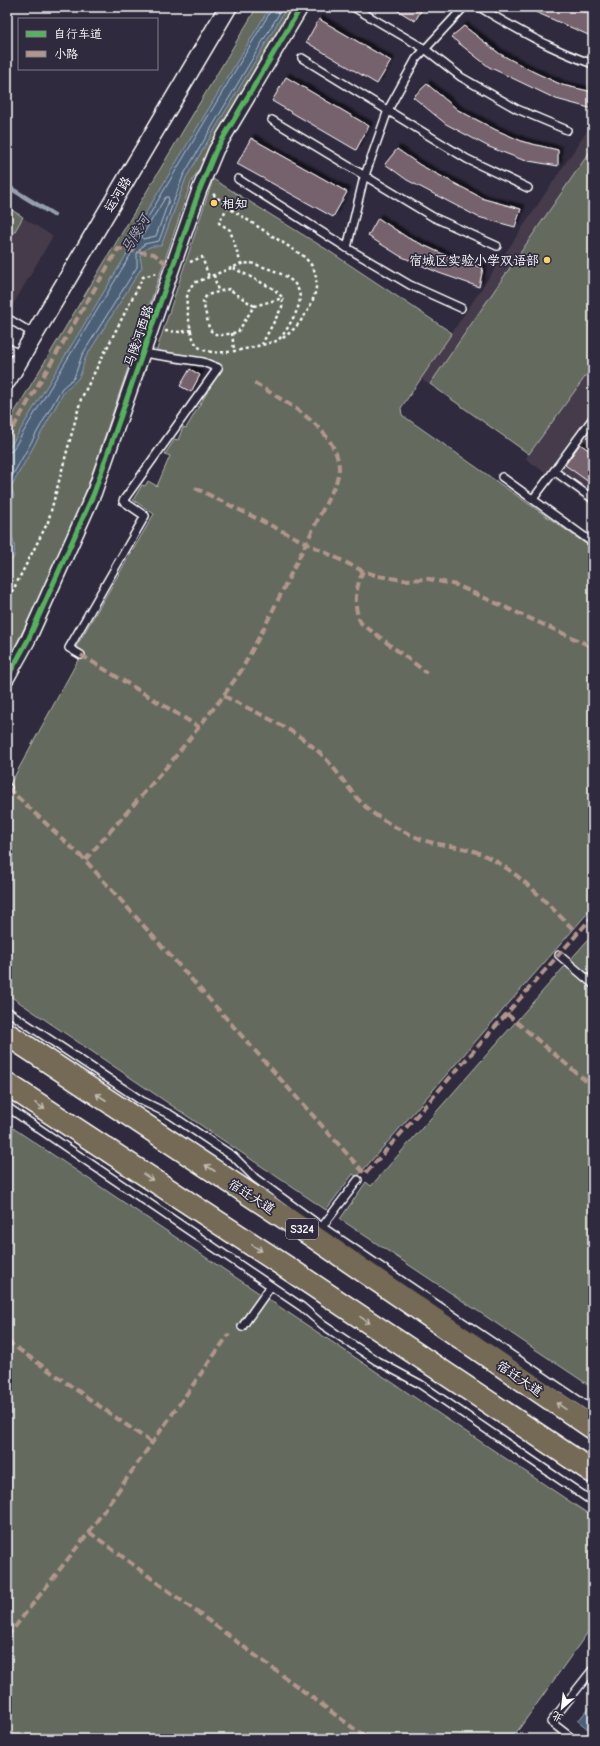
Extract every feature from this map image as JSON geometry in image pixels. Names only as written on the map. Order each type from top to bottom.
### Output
[{"type":"main road","name":"宿迁大道","points":[[7,1034],[314,1237],[593,1428]]},
{"type":"main road","points":[[7,1084],[286,1267],[593,1472]]},
{"type":"street","name":"运河路","points":[[7,381],[228,7]]},
{"type":"street","name":"马陵河西路","points":[[7,678],[28,640],[94,494],[201,186],[216,150],[301,7]]},
{"type":"lane","points":[[353,7],[425,49],[461,77],[517,109],[568,130]]},
{"type":"lane","points":[[347,248],[365,176],[388,110],[416,60],[464,7]]},
{"type":"lane","points":[[479,7],[518,31],[568,55],[593,64]]},
{"type":"lane","points":[[302,58],[466,159],[528,188]]},
{"type":"lane","points":[[272,120],[433,217],[497,246]]},
{"type":"lane","points":[[238,179],[347,248],[410,285],[461,308]]},
{"type":"lane","points":[[7,318],[34,334]]},
{"type":"lane","points":[[7,347],[22,356]]},
{"type":"lane","points":[[81,655],[70,648],[145,516],[123,501],[218,368],[203,362],[143,354]]},
{"type":"lane","points":[[533,499],[593,418]]},
{"type":"lane","points":[[554,471],[593,499]]},
{"type":"lane","points":[[502,477],[593,543]]},
{"type":"lane","points":[[559,955],[593,984]]},
{"type":"lane","points":[[7,1011],[142,1101],[171,1115],[234,1157],[255,1178],[322,1227],[593,1410]]},
{"type":"lane","points":[[7,1107],[270,1286],[377,1362],[420,1384],[593,1502]]},
{"type":"lane","points":[[322,1227],[358,1180]]},
{"type":"lane","points":[[242,1327],[270,1286]]},
{"type":"lane","points":[[573,1739],[551,1722],[593,1669]]},
{"type":"path","points":[[201,186],[228,206],[302,255],[311,264],[315,273],[316,283],[314,295],[304,316],[291,332],[277,341],[220,353],[207,352],[196,344],[186,304],[189,291],[194,284],[209,277],[241,264],[251,263],[280,273],[295,284],[299,292],[299,305],[296,312],[281,338],[277,341]]},
{"type":"path","points":[[228,206],[219,223],[230,230],[241,264]]},
{"type":"path","points":[[7,595],[11,594],[48,522],[81,399],[143,277],[202,257],[209,277]]},
{"type":"path","points":[[232,268],[274,290],[283,298]]},
{"type":"path","points":[[214,275],[218,291]]},
{"type":"path","points":[[254,306],[229,289],[207,295],[203,301],[209,328],[211,332],[218,336],[238,332],[254,306],[283,298]]},
{"type":"path","points":[[261,344],[282,307],[283,298]]},
{"type":"path","points":[[152,329],[180,332],[192,330]]},
{"type":"path","points":[[232,333],[234,350]]},
{"type":"shaded area","name":"宿城区实验小学双语部","points":[[593,122],[593,507],[526,459],[528,454],[421,379]]},
{"type":"shaded area","points":[[7,208],[53,236],[7,315]]},
{"type":"green space","points":[[257,7],[296,7],[191,183],[81,506],[30,617],[7,662],[7,425]]},
{"type":"green space","name":"宿城区实验小学双语部","points":[[593,147],[593,366],[529,454],[430,384]]},
{"type":"green space","points":[[213,179],[326,249],[452,333],[401,408],[402,415],[593,549],[593,907],[357,1177],[353,1174],[326,1210],[7,994],[7,790],[83,651],[76,647],[154,514],[133,500],[142,485],[145,486],[148,481],[157,486],[170,456],[165,454],[175,439],[178,440],[183,427],[186,428],[221,369],[156,352]]},
{"type":"green space","points":[[7,207],[23,217],[7,245]]},
{"type":"green space","points":[[593,934],[593,1388],[340,1219],[366,1182],[371,1186]]},
{"type":"green space","points":[[7,1124],[593,1517],[593,1625],[519,1729],[509,1739],[7,1739]]},
{"type":"water","name":"马陵河","points":[[270,7],[287,7],[186,178],[161,246],[149,247],[144,250],[140,256],[142,267],[86,357],[80,376],[65,390],[11,487],[14,496],[7,510],[7,452],[131,247],[130,239]]},
{"type":"water","points":[[7,516],[13,541],[14,553],[13,559],[7,560]]},
{"type":"water","points":[[593,1703],[593,1733],[578,1721]]},
{"type":"building","points":[[392,7],[423,7],[415,21]]},
{"type":"building","points":[[524,7],[572,7],[593,16],[593,37]]},
{"type":"building","points":[[319,19],[391,61],[377,84],[306,42]]},
{"type":"building","points":[[464,26],[500,54],[534,72],[562,85],[593,92],[593,109],[556,99],[489,67],[451,37]]},
{"type":"building","points":[[286,77],[369,126],[356,150],[272,101]]},
{"type":"building","points":[[427,84],[458,110],[496,130],[524,142],[558,150],[558,166],[523,160],[489,147],[446,124],[413,97]]},
{"type":"building","points":[[251,138],[347,192],[333,217],[237,164]]},
{"type":"building","points":[[397,149],[420,165],[484,199],[521,209],[515,227],[478,217],[407,180],[385,164]]},
{"type":"building","points":[[378,218],[408,238],[445,255],[483,268],[479,287],[439,273],[400,256],[368,236]]},
{"type":"building","points":[[190,369],[200,375],[191,392],[180,386]]},
{"type":"building","points":[[580,444],[593,453],[593,485],[565,465]]},
{"type":"waterway","points":[[7,186],[54,215]]},
{"type":"marked path","points":[[7,438],[118,249],[154,254],[172,268]]},
{"type":"marked path","points":[[85,860],[171,762],[221,699],[241,671],[336,483],[339,468],[336,453],[329,440],[319,428],[293,407],[253,382]]},
{"type":"marked path","points":[[195,488],[363,571],[378,576],[403,580],[429,579],[456,585],[593,647]]},
{"type":"marked path","points":[[363,571],[358,583],[356,597],[358,617],[361,623],[427,673]]},
{"type":"marked path","points":[[81,655],[199,727]]},
{"type":"marked path","points":[[224,696],[287,729],[310,744],[320,753],[361,802],[377,816],[405,832],[423,840],[437,844],[459,847],[479,853],[506,868],[532,889],[578,934]]},
{"type":"marked path","points":[[8,788],[85,860],[365,1174],[593,916]]},
{"type":"marked path","points":[[507,1014],[593,1087]]},
{"type":"marked path","points":[[7,1637],[89,1532],[229,1334]]},
{"type":"marked path","points":[[7,1341],[152,1443]]},
{"type":"marked path","points":[[89,1532],[368,1739]]},
{"type":"cycle path","points":[[7,678],[28,640],[94,493],[199,191],[216,150],[301,7]]},
{"type":"place","name":"相知","points":[[214,203]]},
{"type":"place","name":"宿城区实验小学双语部","points":[[547,260]]}]
